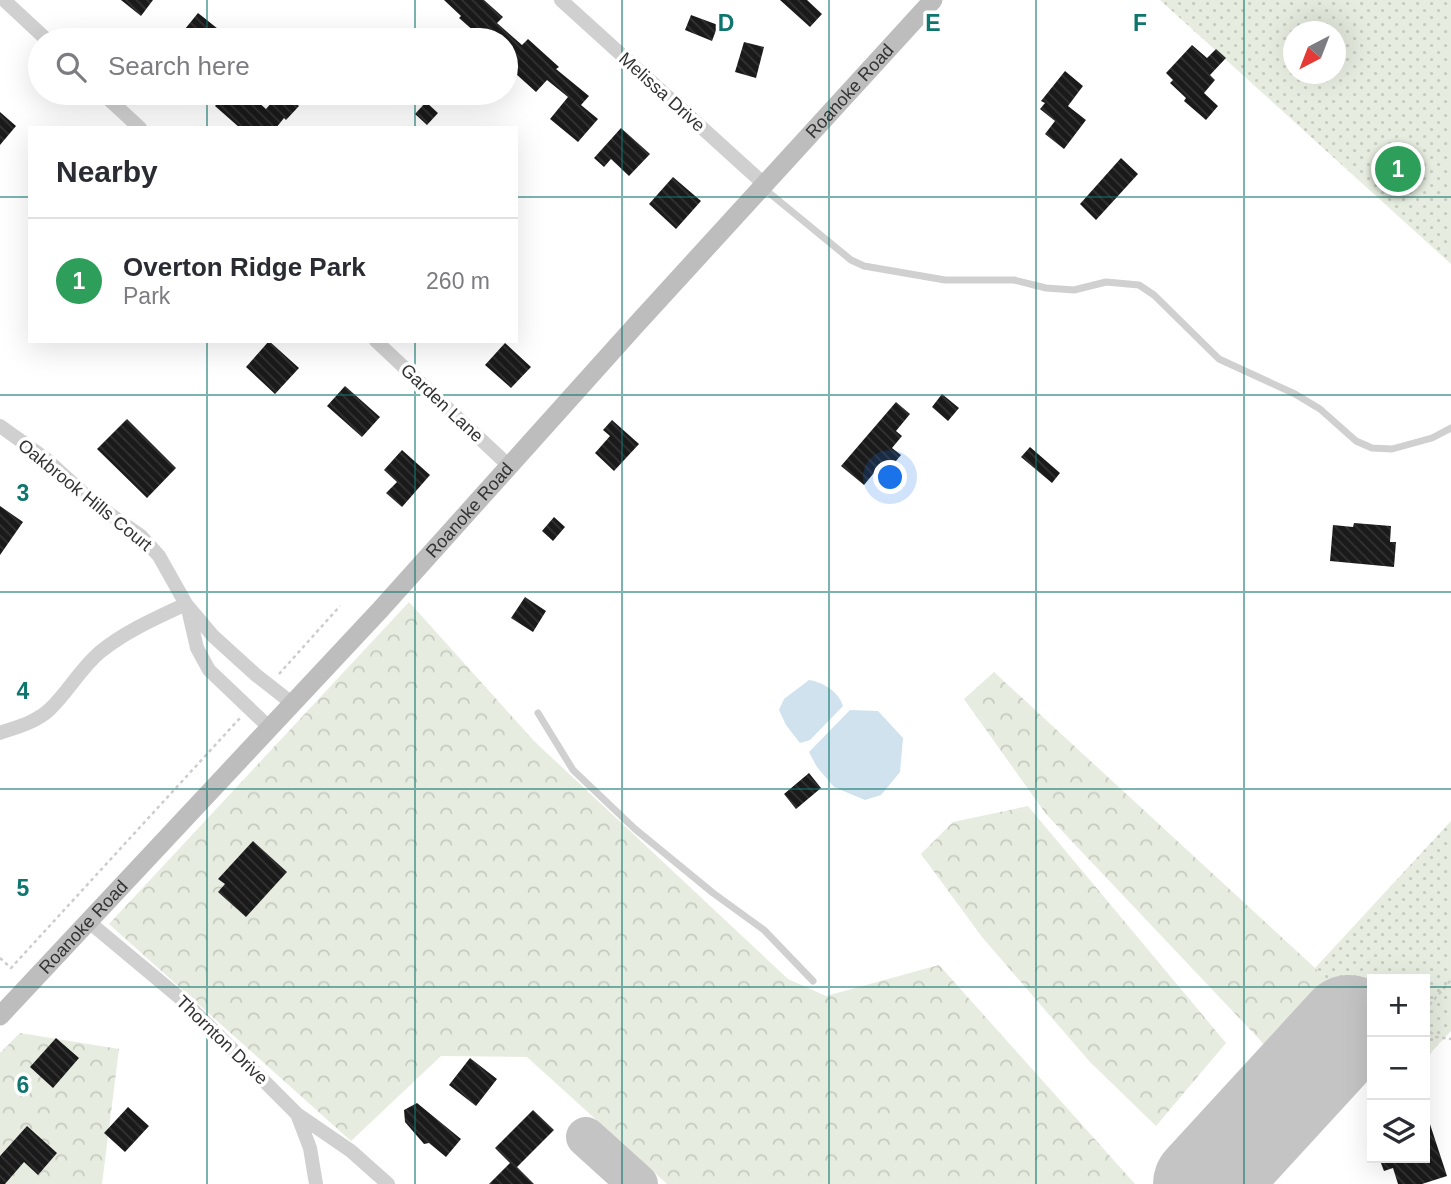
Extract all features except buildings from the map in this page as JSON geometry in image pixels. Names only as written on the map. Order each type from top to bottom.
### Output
[{"type":"street","points":[[5,0],[34,28]]},
{"type":"street","name":"Melissa Drive","points":[[561,0],[762,186]]},
{"type":"street","name":"Roanoke Road","points":[[3,1008],[89,922],[271,729],[933,0]]},
{"type":"street","points":[[115,105],[138,126]]},
{"type":"street","name":"Garden Lane","points":[[378,343],[508,466]]},
{"type":"street","name":"Oakbrook Hills Court","points":[[0,426],[46,459],[94,503],[141,536],[159,556],[186,604],[214,636],[256,675],[293,704]]},
{"type":"street","points":[[0,733],[27,724],[48,712],[81,670],[112,643],[186,604]]},
{"type":"street","name":"Oakbrook Hills Court","points":[[186,604],[197,649],[209,670],[271,729]]},
{"type":"street","name":"Thornton Drive","points":[[89,922],[186,1003],[297,1114],[310,1148],[316,1184]]},
{"type":"street","points":[[297,1114],[351,1151],[388,1184]]},
{"type":"lane","points":[[762,186],[851,260],[864,266],[946,280],[1014,280],[1046,288],[1074,290],[1106,282],[1139,285],[1154,295],[1219,359],[1296,394],[1320,409],[1356,441],[1371,448],[1392,449],[1432,438],[1451,428]]},
{"type":"lane","points":[[538,713],[573,770],[635,829],[713,893],[764,930],[813,981]]},
{"type":"path","points":[[277,676],[340,606]]},
{"type":"path","points":[[0,958],[11,968],[246,713]]},
{"type":"path","points":[[1430,1004],[1451,980]]},
{"type":"path","points":[[1430,1032],[1436,1037],[1451,1039]]},
{"type":"green space","points":[[1160,0],[1451,0],[1451,264]]},
{"type":"green space","points":[[409,602],[534,741],[788,979],[826,996],[939,965],[1135,1184],[667,1184],[527,1057],[441,1056],[351,1141],[109,924]]},
{"type":"green space","points":[[994,672],[1340,991],[1277,1058],[1046,814],[964,699]]},
{"type":"green space","points":[[1028,806],[1226,1043],[1156,1126],[1090,1062],[982,937],[921,854],[953,822]]},
{"type":"green space","points":[[1451,821],[1451,1031],[1430,1054],[1430,974],[1367,974],[1367,1016],[1315,968]]},
{"type":"green space","points":[[20,1033],[119,1049],[102,1184],[0,1184],[0,1053]]},
{"type":"water","points":[[809,680],[830,688],[843,706],[810,740],[800,743],[786,725],[779,710],[784,699]]},
{"type":"water","points":[[850,710],[878,711],[903,738],[900,772],[881,795],[865,800],[834,787],[817,767],[809,752]]},
{"type":"taxiway","points":[[586,1137],[638,1184]]},
{"type":"runway","points":[[1204,1184],[1349,1026]]},
{"type":"place","name":"Overton Ridge Park","points":[[1398,169]]}]
